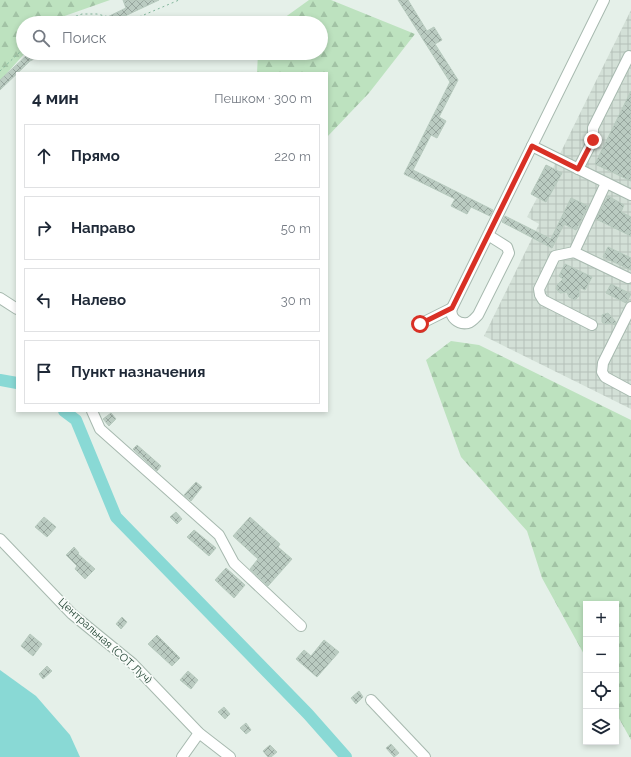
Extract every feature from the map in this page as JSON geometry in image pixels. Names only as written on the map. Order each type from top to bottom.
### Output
[{"type":"street","points":[[488,235],[507,247],[508,253],[478,315],[469,323],[455,321],[452,315],[452,308],[488,235],[532,146],[604,0]]},
{"type":"street","points":[[578,169],[593,140],[593,128],[630,55]]},
{"type":"street","points":[[532,146],[631,195]]},
{"type":"street","points":[[574,252],[606,183]]},
{"type":"street","points":[[592,324],[543,300],[540,295],[539,289],[555,256],[574,252],[628,278]]},
{"type":"street","points":[[0,298],[16,308]]},
{"type":"street","points":[[631,307],[603,363],[602,372],[605,378],[631,391]]},
{"type":"street","points":[[421,327],[420,324],[452,308]]},
{"type":"street","points":[[92,412],[100,429],[219,535],[234,563],[302,626]]},
{"type":"street","name":"Центральная (СОТ Луч)","points":[[0,539],[72,614],[132,663],[199,733],[230,757]]},
{"type":"street","points":[[371,700],[425,757]]},
{"type":"street","points":[[182,757],[199,733]]},
{"type":"path","points":[[141,16],[179,0]]},
{"type":"path","points":[[76,16],[82,14],[96,14],[104,16]]},
{"type":"path","points":[[0,71],[16,56]]},
{"type":"shaded area","points":[[631,10],[631,409],[484,336],[539,224],[527,217],[537,198],[531,194],[546,165],[553,168]]},
{"type":"green space","points":[[0,0],[110,0],[65,16],[16,16],[16,60],[19,60],[0,81]]},
{"type":"green space","points":[[309,0],[331,0],[415,34],[369,93],[328,136],[328,72],[257,72],[258,60],[328,60],[328,16],[287,16]]},
{"type":"green space","points":[[451,341],[479,345],[631,420],[631,740],[619,718],[619,601],[583,601],[583,653],[542,578],[527,531],[461,457],[426,360]]},
{"type":"water","points":[[0,670],[36,696],[70,735],[80,757],[0,757]]},
{"type":"building","points":[[123,0],[159,0],[125,16],[109,16],[126,8]]},
{"type":"building","points":[[398,0],[408,0],[427,31],[434,27],[442,40],[435,44],[458,80],[439,117],[446,121],[437,138],[431,135],[413,170],[493,210],[490,216],[471,207],[467,214],[451,206],[455,199],[404,174],[450,82]]},
{"type":"building","points":[[22,60],[32,60],[19,72],[16,72],[16,75],[0,90],[0,80]]},
{"type":"building","points":[[631,91],[631,181],[595,164]]},
{"type":"building","points":[[546,165],[562,173],[546,202],[531,194]]},
{"type":"building","points":[[608,196],[624,205],[621,212],[631,217],[631,236],[596,219]]},
{"type":"building","points":[[571,198],[588,206],[576,230],[564,224],[552,248],[502,222],[505,216],[551,239]]},
{"type":"building","points":[[608,247],[631,258],[631,270],[603,257]]},
{"type":"building","points":[[565,264],[592,277],[585,290],[579,287],[579,296],[575,300],[569,297],[567,292],[560,293],[556,289],[557,285],[563,279],[559,276]]},
{"type":"building","points":[[611,284],[631,294],[626,303],[606,293]]},
{"type":"building","points":[[608,313],[616,322],[615,325],[611,323],[605,324],[602,322],[602,315]]},
{"type":"building","points":[[111,413],[116,419],[109,426],[103,419]]},
{"type":"building","points":[[137,445],[161,466],[157,471],[133,449]]},
{"type":"building","points":[[196,482],[202,487],[191,501],[184,495]]},
{"type":"building","points":[[176,512],[182,519],[177,524],[170,517]]},
{"type":"building","points":[[44,517],[56,527],[47,537],[35,527]]},
{"type":"building","points":[[250,517],[280,544],[278,547],[292,559],[268,586],[250,569],[258,559],[233,536]]},
{"type":"building","points":[[194,530],[216,548],[209,556],[187,537]]},
{"type":"building","points":[[74,547],[79,553],[78,554],[95,569],[85,579],[75,569],[77,566],[66,555]]},
{"type":"building","points":[[226,568],[245,585],[234,598],[215,580]]},
{"type":"building","points":[[122,617],[127,622],[121,629],[116,624]]},
{"type":"building","points":[[30,634],[42,644],[33,656],[21,646]]},
{"type":"building","points":[[157,635],[180,658],[172,666],[148,644]]},
{"type":"building","points":[[324,640],[339,652],[317,677],[296,659],[304,650],[311,656]]},
{"type":"building","points":[[47,666],[52,671],[43,679],[39,674]]},
{"type":"building","points":[[188,671],[198,680],[191,689],[180,680]]},
{"type":"building","points":[[359,691],[363,697],[356,704],[351,698]]},
{"type":"building","points":[[224,707],[230,714],[225,719],[218,712]]},
{"type":"building","points":[[246,723],[251,730],[246,734],[240,728]]},
{"type":"building","points":[[391,744],[399,753],[394,757],[386,748]]},
{"type":"building","points":[[270,745],[277,752],[271,757],[268,757],[263,751]]},
{"type":"waterway","points":[[0,380],[16,383]]},
{"type":"waterway","points":[[65,412],[76,420],[116,517],[308,714],[346,757]]},
{"type":"route","points":[[420,324],[452,308],[532,146],[578,169],[593,140]]}]
